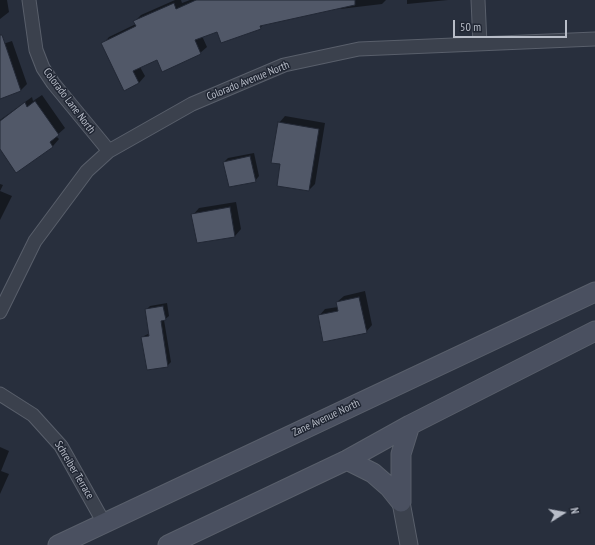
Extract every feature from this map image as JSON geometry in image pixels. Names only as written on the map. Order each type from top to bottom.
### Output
[{"type":"main road","name":"Zane Avenue North","points":[[58,545],[595,292]]},
{"type":"main road","points":[[168,545],[347,460],[410,425],[595,331]]},
{"type":"main road","points":[[401,502],[401,454],[410,425]]},
{"type":"main road","points":[[347,460],[373,473],[389,487],[401,502]]},
{"type":"street","name":"Colorado Lane North","points":[[29,0],[36,50],[43,68],[53,83],[108,151]]},
{"type":"street","points":[[478,0],[480,44]]},
{"type":"street","name":"Colorado Avenue North","points":[[0,312],[35,241],[87,171],[108,151],[192,104],[284,65],[359,49],[595,39]]},
{"type":"street","name":"Schreiber Terrace","points":[[0,394],[33,415],[61,446],[104,523]]},
{"type":"street","points":[[401,502],[409,545]]},
{"type":"building","points":[[196,0],[355,0],[355,5],[260,26],[261,29],[221,43],[217,32],[195,40],[201,54],[162,72],[157,60],[133,71],[139,83],[124,91],[101,43],[136,26],[133,21],[174,3],[176,9]]},
{"type":"building","points":[[0,35],[2,35],[21,91],[0,99]]},
{"type":"building","points":[[35,101],[59,135],[50,142],[53,147],[16,173],[0,149],[0,121],[25,102],[27,107]]},
{"type":"building","points":[[278,122],[319,129],[309,191],[277,186],[280,164],[271,163]]},
{"type":"building","points":[[250,156],[256,182],[229,187],[223,162]]},
{"type":"building","points":[[230,207],[235,237],[197,243],[191,214]]},
{"type":"building","points":[[359,297],[367,333],[323,342],[318,315],[338,311],[336,302]]},
{"type":"building","points":[[163,306],[166,320],[161,321],[168,367],[147,370],[141,337],[149,336],[145,309]]}]
